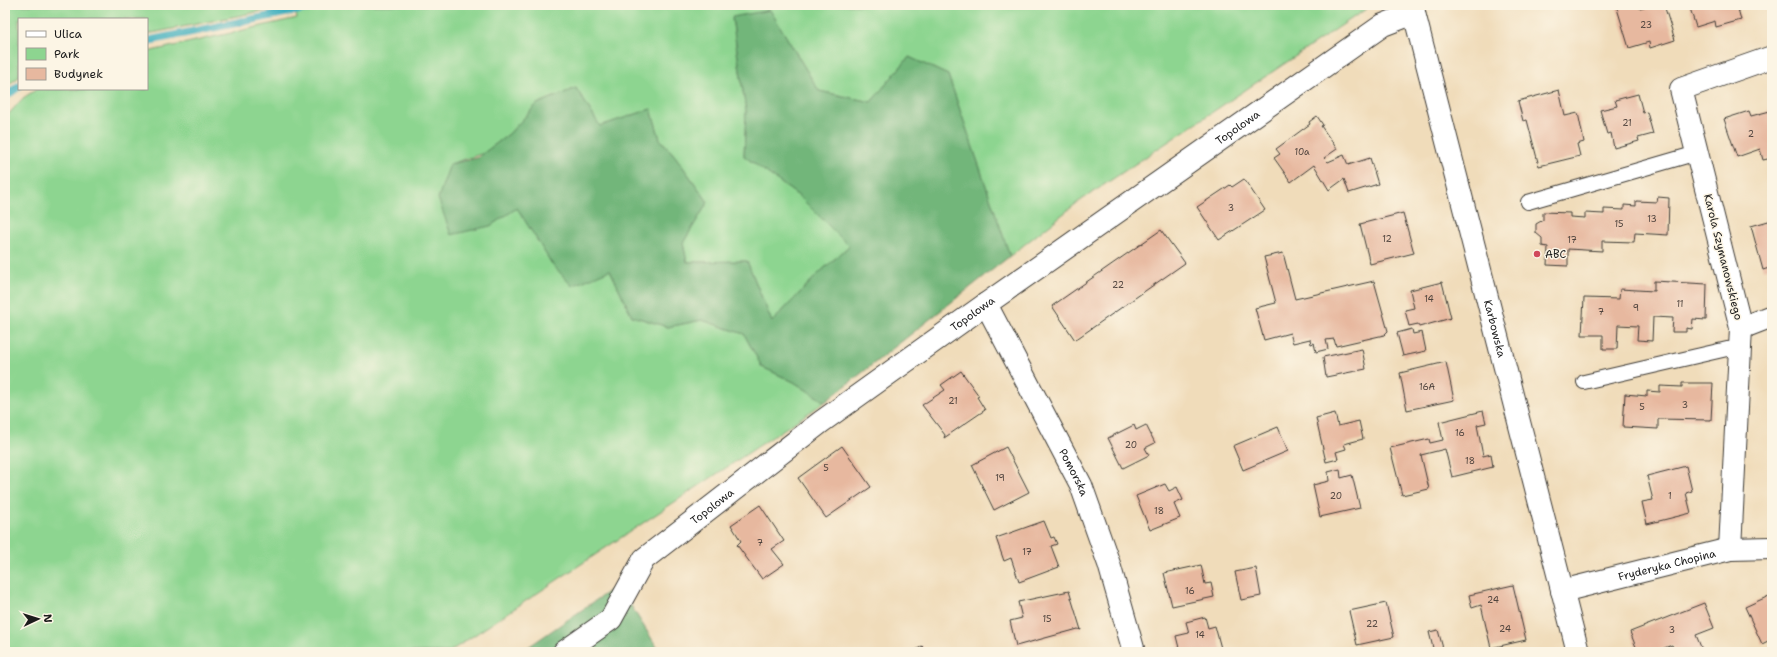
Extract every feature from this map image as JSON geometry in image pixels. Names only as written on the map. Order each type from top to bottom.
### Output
[{"type":"street","name":"Topolowa","points":[[564,652],[610,619],[644,559],[822,422],[986,304],[1383,25],[1413,9]]},
{"type":"street","name":"Karbowska","points":[[1413,9],[1578,652]]},
{"type":"street","name":"Karola Szymanowskiego","points":[[1730,549],[1741,338],[1697,153],[1680,89],[1772,57]]},
{"type":"street","name":"Pomorska","points":[[986,304],[1081,486],[1109,564],[1133,652]]},
{"type":"street","points":[[1741,338],[1772,316]]},
{"type":"street","name":"Fryderyka Chopina","points":[[1562,591],[1730,549],[1772,548]]},
{"type":"lane","points":[[1528,202],[1697,153]]},
{"type":"lane","points":[[1584,382],[1726,349],[1741,338]]},
{"type":"green space","points":[[5,5],[292,5],[148,34],[148,18],[18,18],[18,78],[5,87]]},
{"type":"green space","points":[[293,5],[1372,5],[1077,203],[1010,256],[948,75],[909,57],[871,102],[819,91],[770,10],[732,18],[746,111],[744,156],[800,197],[849,246],[818,274],[772,322],[747,261],[687,262],[683,243],[708,202],[675,156],[660,139],[651,109],[600,126],[576,88],[537,104],[509,134],[484,153],[450,164],[490,226],[517,207],[552,264],[610,270],[632,316],[668,327],[702,320],[744,334],[762,367],[794,382],[825,402],[449,652],[5,652],[5,118],[23,98],[35,90],[148,90],[148,52],[297,18]]},
{"type":"green space","points":[[770,10],[819,91],[871,102],[909,57],[948,75],[1010,256],[825,402],[794,382],[762,367],[744,334],[702,320],[668,327],[632,316],[610,270],[572,286],[552,264],[517,208],[490,226],[451,235],[438,198],[450,164],[477,158],[509,134],[537,104],[576,88],[600,126],[651,109],[660,139],[675,156],[708,202],[683,243],[687,262],[747,261],[772,322],[818,274],[849,246],[800,197],[744,156],[746,111],[732,17]]},
{"type":"green space","points":[[618,585],[660,652],[521,652]]},
{"type":"building","points":[[1616,5],[1639,5],[1640,9],[1654,5],[1664,5],[1675,40],[1650,48],[1649,42],[1629,48]]},
{"type":"building","points":[[1689,5],[1737,5],[1741,20],[1716,27],[1715,21],[1696,27]]},
{"type":"building","points":[[1559,90],[1565,116],[1578,113],[1584,142],[1577,144],[1580,156],[1539,166],[1527,120],[1523,121],[1518,101]]},
{"type":"building","points":[[1638,94],[1643,113],[1647,112],[1653,134],[1638,138],[1639,141],[1614,148],[1611,133],[1607,134],[1600,110],[1617,106],[1615,100]]},
{"type":"building","points":[[1749,111],[1751,116],[1770,111],[1772,117],[1772,158],[1763,160],[1760,149],[1737,157],[1724,119]]},
{"type":"building","points":[[1317,116],[1323,125],[1321,126],[1337,149],[1324,158],[1328,162],[1344,155],[1348,165],[1370,158],[1378,184],[1349,193],[1344,179],[1329,190],[1314,165],[1291,182],[1274,158],[1280,154],[1276,149],[1310,124],[1309,122]]},
{"type":"building","points":[[1244,179],[1265,210],[1219,240],[1197,207],[1230,185],[1232,187]]},
{"type":"building","points":[[1658,197],[1669,198],[1668,235],[1635,233],[1634,242],[1602,241],[1602,251],[1568,249],[1568,266],[1547,265],[1548,247],[1542,246],[1542,238],[1536,233],[1536,224],[1543,220],[1543,212],[1570,213],[1570,217],[1585,218],[1585,213],[1604,214],[1604,209],[1624,210],[1624,205],[1636,206],[1636,201],[1657,202]]},
{"type":"building","points":[[1403,213],[1414,253],[1370,264],[1360,224]]},
{"type":"building","points":[[1772,220],[1772,267],[1763,270],[1751,226]]},
{"type":"building","points":[[1161,230],[1185,263],[1075,340],[1052,306]]},
{"type":"building","points":[[1283,253],[1295,299],[1374,281],[1388,331],[1384,335],[1336,346],[1334,339],[1326,340],[1328,349],[1316,352],[1314,343],[1311,344],[1310,339],[1293,343],[1290,333],[1264,340],[1255,308],[1276,303],[1264,257]]},
{"type":"building","points":[[1654,281],[1707,284],[1706,320],[1693,319],[1692,329],[1686,328],[1686,332],[1672,332],[1673,318],[1653,317],[1652,341],[1637,340],[1638,326],[1618,325],[1617,349],[1603,349],[1603,335],[1582,335],[1584,298],[1619,299],[1620,289],[1654,291]]},
{"type":"building","points":[[1442,282],[1451,318],[1419,327],[1418,324],[1409,326],[1405,310],[1414,308],[1410,290]]},
{"type":"building","points":[[1412,329],[1413,334],[1422,332],[1426,351],[1403,356],[1397,333]]},
{"type":"building","points":[[1362,349],[1366,369],[1326,377],[1323,357]]},
{"type":"building","points":[[1446,362],[1454,400],[1407,410],[1400,373]]},
{"type":"building","points":[[961,371],[979,396],[977,397],[985,410],[944,438],[945,435],[922,405],[945,390],[941,385]]},
{"type":"building","points":[[1682,383],[1713,383],[1711,420],[1658,419],[1658,429],[1623,427],[1625,394],[1647,396],[1647,391],[1660,392],[1660,386],[1682,387]]},
{"type":"building","points":[[1483,411],[1486,423],[1477,425],[1483,456],[1491,454],[1493,467],[1452,477],[1445,449],[1421,455],[1429,489],[1402,495],[1390,448],[1429,439],[1430,443],[1443,440],[1439,422]]},
{"type":"building","points":[[1335,413],[1338,426],[1359,421],[1363,439],[1344,444],[1346,449],[1336,452],[1338,459],[1326,462],[1316,418]]},
{"type":"building","points":[[1134,425],[1136,430],[1146,425],[1155,443],[1145,448],[1149,455],[1123,468],[1108,438]]},
{"type":"building","points":[[1278,427],[1288,451],[1243,470],[1233,446]]},
{"type":"building","points":[[842,446],[871,487],[826,518],[798,478]]},
{"type":"building","points":[[1006,447],[1029,492],[994,510],[972,465]]},
{"type":"building","points":[[1686,466],[1692,491],[1686,493],[1691,513],[1647,524],[1642,502],[1653,500],[1647,476]]},
{"type":"building","points":[[1340,469],[1341,478],[1352,475],[1360,508],[1320,517],[1313,485],[1329,481],[1328,472]]},
{"type":"building","points":[[1165,484],[1169,491],[1177,487],[1183,500],[1174,504],[1180,518],[1150,530],[1136,496]]},
{"type":"building","points":[[760,505],[784,541],[772,549],[784,564],[762,579],[737,545],[741,541],[731,525]]},
{"type":"building","points":[[1044,521],[1051,538],[1054,537],[1057,544],[1051,546],[1059,567],[1019,582],[1011,558],[1004,561],[996,538]]},
{"type":"building","points":[[1201,565],[1205,584],[1211,583],[1214,597],[1172,606],[1164,573]]},
{"type":"building","points":[[1256,568],[1261,596],[1241,600],[1235,572]]},
{"type":"building","points":[[1513,585],[1526,640],[1491,648],[1481,605],[1472,608],[1469,595]]},
{"type":"building","points":[[1069,591],[1081,630],[1078,629],[1016,646],[1010,621],[1022,618],[1018,602]]},
{"type":"building","points":[[1771,595],[1772,639],[1762,644],[1745,607]]},
{"type":"building","points":[[1386,603],[1394,637],[1357,645],[1349,611]]},
{"type":"building","points":[[1704,603],[1714,628],[1696,635],[1703,652],[1675,652],[1672,645],[1654,652],[1638,652],[1630,632]]},
{"type":"building","points":[[1205,617],[1208,628],[1215,626],[1222,652],[1180,652],[1176,636],[1189,633],[1186,622]]},
{"type":"building","points":[[1438,630],[1444,652],[1434,652],[1429,632]]},
{"type":"building","points":[[922,646],[927,652],[913,652]]},
{"type":"waterway","points":[[148,41],[324,5]]},
{"type":"waterway","points":[[5,97],[18,87]]},
{"type":"place","name":"ABC","points":[[1537,254]]}]
